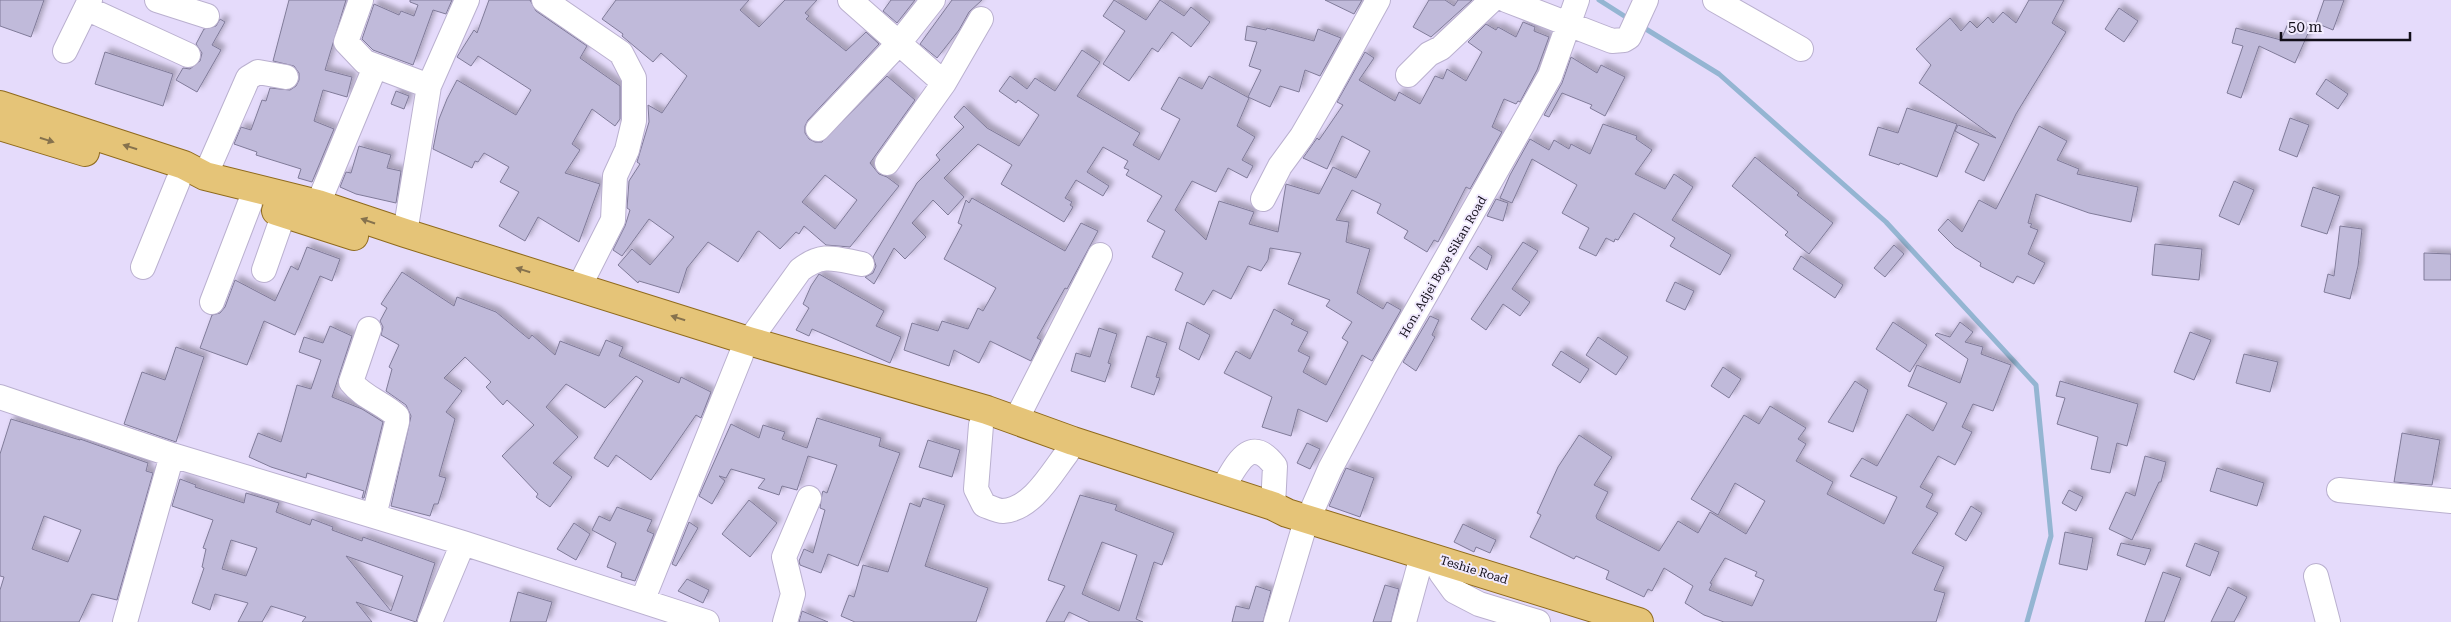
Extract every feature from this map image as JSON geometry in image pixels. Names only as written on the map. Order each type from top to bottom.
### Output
[{"type":"main road","points":[[0,105],[184,165],[205,176],[318,204],[579,288],[745,348],[1067,453],[1269,524],[1306,525]]},
{"type":"main road","points":[[0,126],[284,213],[560,301],[745,348],[883,378],[1016,420],[1273,506],[1306,525]]},
{"type":"main road","name":"Teshie Road","points":[[1306,525],[1430,570],[1591,622]]},
{"type":"main road","name":"Teshie Road","points":[[1306,525],[1640,622]]},
{"type":"street","points":[[157,0],[207,16]]},
{"type":"street","points":[[361,0],[346,42],[365,62],[429,86]]},
{"type":"street","points":[[405,233],[429,86],[467,0]]},
{"type":"street","points":[[544,0],[621,53],[634,78],[634,121],[627,150],[615,176],[613,220],[579,288]]},
{"type":"street","points":[[850,0],[944,83]]},
{"type":"street","points":[[818,129],[899,44],[933,0]]},
{"type":"street","points":[[1263,199],[1280,166],[1302,136],[1320,106],[1378,0]]},
{"type":"street","points":[[1408,75],[1429,54],[1441,48],[1492,0]]},
{"type":"street","points":[[1506,0],[1574,10],[1612,40],[1624,40],[1629,36],[1646,0]]},
{"type":"street","points":[[1715,0],[1801,49]]},
{"type":"street","points":[[65,51],[88,4],[188,55]]},
{"type":"street","name":"Hon. Adjei Boye Sikan Road","points":[[1276,622],[1306,525],[1348,433],[1550,76],[1574,10]]},
{"type":"street","points":[[887,163],[944,83],[981,19]]},
{"type":"street","points":[[318,204],[375,67]]},
{"type":"street","points":[[205,176],[248,78],[258,72],[286,77]]},
{"type":"street","points":[[144,266],[178,180]]},
{"type":"street","points":[[212,302],[250,203]]},
{"type":"street","points":[[264,270],[284,213]]},
{"type":"street","points":[[1016,420],[1100,255]]},
{"type":"street","points":[[643,599],[745,348],[800,270],[810,261],[822,257],[862,264]]},
{"type":"street","points":[[368,329],[351,382],[356,388],[397,416],[374,516]]},
{"type":"street","points":[[0,397],[172,454],[463,542],[643,599],[666,616],[707,622]]},
{"type":"street","points":[[981,425],[976,489],[984,505],[1001,511],[1022,505],[1036,492],[1067,453]]},
{"type":"street","points":[[1222,489],[1244,454],[1252,452],[1268,457],[1276,466],[1273,506]]},
{"type":"street","points":[[125,622],[172,454]]},
{"type":"street","points":[[2339,490],[2451,501]]},
{"type":"street","points":[[784,622],[793,594],[784,557],[809,498]]},
{"type":"street","points":[[430,622],[463,542]]},
{"type":"street","points":[[1404,622],[1430,570],[1454,591],[1479,604],[1538,622]]},
{"type":"street","points":[[2316,576],[2328,622]]},
{"type":"building","points":[[0,0],[44,0],[31,37],[0,26]]},
{"type":"building","points":[[289,0],[346,0],[325,70],[352,77],[347,97],[323,90],[314,121],[334,129],[312,182],[298,178],[301,169],[256,155],[257,152],[234,144],[241,127],[251,130],[262,100],[266,101],[270,88],[290,90],[296,86],[299,80],[299,73],[294,66],[273,61]]},
{"type":"building","points":[[410,0],[452,0],[446,14],[433,10],[413,65],[373,50],[362,39],[374,4],[399,15],[401,11],[414,16],[418,5],[410,2]]},
{"type":"building","points":[[489,0],[530,0],[536,11],[587,46],[580,58],[620,86],[620,119],[615,126],[592,109],[572,144],[580,150],[565,173],[600,184],[579,242],[538,217],[525,241],[499,226],[519,192],[500,182],[509,167],[484,153],[478,162],[475,161],[472,168],[433,149],[439,119],[457,80],[516,115],[531,90],[478,56],[471,66],[457,57],[474,30],[477,33]]},
{"type":"building","points":[[616,0],[749,0],[740,10],[759,27],[785,0],[817,0],[805,13],[809,16],[806,19],[846,51],[866,32],[879,44],[808,120],[805,126],[805,133],[809,139],[815,142],[822,142],[887,76],[915,100],[870,163],[879,174],[887,177],[899,186],[850,247],[826,245],[804,226],[799,234],[796,232],[780,249],[759,231],[738,262],[708,242],[687,268],[679,293],[639,281],[638,283],[618,265],[632,249],[650,265],[674,237],[649,219],[622,256],[613,250],[625,226],[630,210],[627,208],[629,181],[640,164],[637,162],[649,122],[648,105],[662,113],[687,76],[661,53],[653,62],[622,36],[623,34],[602,19]],"holes":[[[825,175],[857,200],[835,229],[802,202]]]},
{"type":"building","points":[[891,0],[915,0],[897,23],[883,11]]},
{"type":"building","points":[[952,0],[982,0],[969,12],[959,30],[937,58],[920,44]]},
{"type":"building","points":[[1114,0],[1146,20],[1160,0],[1184,16],[1191,7],[1210,22],[1191,47],[1172,32],[1158,52],[1152,48],[1129,81],[1103,64],[1125,31],[1103,16]]},
{"type":"building","points":[[1325,0],[1362,0],[1354,14]]},
{"type":"building","points":[[1429,0],[1445,0],[1454,6],[1458,0],[1472,0],[1431,37],[1413,27]]},
{"type":"building","points":[[2029,0],[2064,0],[2052,23],[2066,32],[2016,114],[1984,181],[1965,172],[1979,144],[1955,131],[1958,125],[1996,138],[1919,83],[1931,65],[1916,49],[1950,18],[1961,31],[1970,21],[1977,28],[1988,17],[1993,23],[2003,12],[2016,23]]},
{"type":"building","points":[[2324,0],[2344,0],[2333,30],[2316,23]]},
{"type":"building","points":[[2119,8],[2138,21],[2124,42],[2105,29]]},
{"type":"building","points":[[220,19],[225,22],[212,45],[221,50],[197,92],[176,80],[183,68],[190,69],[200,61],[202,53],[196,44],[204,29],[216,26]]},
{"type":"building","points":[[2289,21],[2309,31],[2295,63],[2259,46],[2241,98],[2227,93],[2243,46],[2232,43],[2236,28],[2281,40]]},
{"type":"building","points":[[1523,22],[1535,27],[1534,31],[1549,37],[1537,70],[1520,102],[1518,101],[1516,104],[1504,99],[1492,127],[1502,132],[1470,189],[1466,187],[1438,242],[1434,240],[1427,252],[1404,238],[1408,231],[1377,213],[1381,204],[1352,190],[1336,220],[1349,222],[1346,242],[1370,249],[1357,293],[1383,309],[1387,302],[1401,310],[1372,361],[1362,355],[1327,422],[1298,409],[1291,436],[1262,427],[1272,397],[1224,373],[1236,351],[1250,359],[1274,309],[1294,320],[1291,324],[1308,332],[1298,351],[1310,357],[1303,372],[1326,385],[1348,342],[1342,338],[1352,322],[1326,306],[1330,300],[1288,284],[1301,253],[1270,248],[1268,260],[1261,271],[1248,266],[1231,299],[1213,290],[1204,305],[1175,290],[1183,273],[1152,257],[1165,231],[1147,221],[1162,196],[1126,175],[1129,170],[1124,168],[1128,161],[1103,147],[1087,172],[1109,186],[1103,196],[1076,180],[1065,198],[1072,202],[1070,205],[1073,207],[1064,222],[1001,184],[1012,165],[978,144],[944,178],[964,197],[948,215],[933,200],[912,223],[926,237],[905,259],[894,248],[874,284],[865,277],[873,273],[876,266],[873,257],[917,183],[940,160],[936,155],[964,127],[954,117],[964,106],[987,128],[1019,146],[1039,115],[1018,100],[1016,103],[999,91],[1010,76],[1027,89],[1035,78],[1055,91],[1082,50],[1100,62],[1077,96],[1140,133],[1133,145],[1159,160],[1180,119],[1161,109],[1179,77],[1202,89],[1209,76],[1249,98],[1237,126],[1255,137],[1242,160],[1253,166],[1247,178],[1228,168],[1216,192],[1192,181],[1175,210],[1206,240],[1219,201],[1254,212],[1249,224],[1278,232],[1286,184],[1319,194],[1333,167],[1356,178],[1370,151],[1342,136],[1327,169],[1303,158],[1317,138],[1319,140],[1343,105],[1337,102],[1365,52],[1374,58],[1359,80],[1395,101],[1399,92],[1420,104],[1435,76],[1443,79],[1447,69],[1466,81],[1482,52],[1468,42],[1486,24],[1496,30],[1498,27],[1516,37]]},
{"type":"building","points":[[1247,26],[1266,30],[1267,28],[1314,41],[1318,29],[1341,38],[1320,76],[1305,70],[1299,92],[1280,86],[1270,107],[1248,97],[1261,70],[1249,66],[1257,42],[1245,40]]},
{"type":"building","points":[[105,52],[173,74],[163,106],[95,84]]},
{"type":"building","points":[[1571,57],[1597,73],[1601,65],[1625,77],[1605,116],[1590,108],[1592,105],[1562,93],[1549,117],[1544,115],[1562,83]]},
{"type":"building","points":[[2326,79],[2348,94],[2338,109],[2316,94]]},
{"type":"building","points":[[396,91],[409,96],[404,109],[391,104]]},
{"type":"building","points":[[1907,108],[1957,124],[1937,177],[1900,163],[1899,165],[1869,155],[1878,127],[1898,133]]},
{"type":"building","points":[[2290,118],[2309,125],[2297,157],[2279,150]]},
{"type":"building","points":[[1603,124],[1637,136],[1636,139],[1652,150],[1635,174],[1665,189],[1674,174],[1693,187],[1672,220],[1731,255],[1720,275],[1670,246],[1675,238],[1634,213],[1618,240],[1615,239],[1614,242],[1606,238],[1596,256],[1579,248],[1589,228],[1562,213],[1577,185],[1532,159],[1512,203],[1500,198],[1510,175],[1530,139],[1549,150],[1554,140],[1569,149],[1571,144],[1590,154]]},
{"type":"building","points":[[2039,126],[2067,141],[2057,160],[2079,169],[2077,174],[2138,187],[2131,222],[2089,213],[2036,194],[2028,223],[2032,224],[2030,227],[2038,230],[2028,254],[2045,263],[2034,284],[2017,276],[2013,283],[1980,266],[1981,263],[1955,247],[1938,230],[1948,219],[1962,232],[1979,200],[1996,209]]},
{"type":"building","points":[[359,146],[391,155],[387,168],[401,171],[396,203],[356,194],[340,187],[346,172],[351,173]]},
{"type":"building","points":[[1755,157],[1799,193],[1797,195],[1833,223],[1809,254],[1785,235],[1788,232],[1732,186]]},
{"type":"building","points":[[2234,181],[2254,190],[2239,225],[2219,216]]},
{"type":"building","points":[[2313,187],[2340,196],[2327,234],[2301,226]]},
{"type":"building","points":[[972,198],[1065,251],[1081,223],[1098,231],[1067,289],[1065,288],[1037,338],[1041,340],[1031,361],[990,341],[979,363],[954,350],[949,366],[904,350],[912,323],[938,331],[942,321],[968,329],[978,308],[983,311],[996,288],[944,259],[962,225],[958,223],[966,200],[969,203]]},
{"type":"building","points":[[1496,199],[1508,203],[1503,221],[1487,216]]},
{"type":"building","points":[[2340,226],[2362,229],[2358,266],[2350,299],[2324,292],[2328,274],[2334,276]]},
{"type":"building","points":[[1523,242],[1538,251],[1512,289],[1530,302],[1520,316],[1503,304],[1486,330],[1471,319]]},
{"type":"building","points":[[2155,244],[2202,249],[2199,280],[2152,275]]},
{"type":"building","points":[[1894,245],[1904,254],[1885,277],[1874,268]]},
{"type":"building","points":[[1478,246],[1492,256],[1487,270],[1469,258]]},
{"type":"building","points":[[307,247],[340,259],[332,281],[320,276],[295,335],[264,321],[247,365],[200,348],[212,315],[220,313],[225,307],[235,280],[275,301],[291,266],[298,270]]},
{"type":"building","points":[[2424,253],[2451,254],[2451,280],[2424,280]]},
{"type":"building","points":[[1801,256],[1843,285],[1835,298],[1793,269]]},
{"type":"building","points":[[402,272],[454,306],[457,297],[496,312],[529,339],[532,335],[555,355],[560,341],[599,356],[606,340],[623,347],[619,356],[679,383],[681,377],[711,392],[701,418],[696,415],[651,480],[616,455],[608,467],[594,458],[643,381],[636,376],[605,408],[566,384],[546,407],[578,437],[553,463],[572,477],[550,507],[536,497],[538,494],[502,456],[534,425],[507,400],[503,405],[486,387],[491,382],[465,357],[444,378],[462,391],[446,412],[455,419],[439,476],[446,478],[438,504],[434,504],[430,516],[391,506],[411,416],[406,405],[386,391],[392,369],[389,367],[399,345],[381,335],[383,327],[380,321],[387,308],[381,304]]},
{"type":"building","points":[[819,274],[884,311],[876,326],[901,337],[890,363],[812,329],[809,336],[796,330],[809,308],[803,304]]},
{"type":"building","points":[[1675,282],[1694,291],[1685,310],[1666,301]]},
{"type":"building","points":[[1430,316],[1439,320],[1432,335],[1435,337],[1416,371],[1403,362]]},
{"type":"building","points":[[1187,322],[1210,335],[1199,360],[1179,349]]},
{"type":"building","points":[[1893,322],[1927,345],[1910,372],[1876,349]]},
{"type":"building","points":[[1960,322],[1973,332],[1965,342],[1983,347],[1981,354],[2011,365],[1993,411],[1973,404],[1962,427],[1972,432],[1955,465],[1938,456],[1920,487],[1933,494],[1926,507],[1938,513],[1912,553],[1944,567],[1934,590],[1945,593],[1936,622],[1724,622],[1704,615],[1685,603],[1693,586],[1664,568],[1652,591],[1648,589],[1644,597],[1606,579],[1609,571],[1576,556],[1574,559],[1530,537],[1541,515],[1537,513],[1558,467],[1579,435],[1612,457],[1594,485],[1608,492],[1596,516],[1597,519],[1659,551],[1678,521],[1698,533],[1710,512],[1746,534],[1765,501],[1735,483],[1718,515],[1691,499],[1744,415],[1759,424],[1770,406],[1806,428],[1798,439],[1806,444],[1796,461],[1833,482],[1827,494],[1884,524],[1897,497],[1850,476],[1862,458],[1877,466],[1907,414],[1933,431],[1947,403],[1908,386],[1917,365],[1960,383],[1968,359],[1935,335],[1937,333],[1950,337]],"holes":[[[1725,558],[1757,572],[1755,576],[1764,580],[1752,606],[1709,590],[1712,584],[1710,583]]]},
{"type":"building","points":[[330,326],[352,336],[332,397],[362,409],[383,422],[364,498],[362,498],[364,491],[307,473],[306,478],[271,467],[249,457],[258,433],[281,442],[297,385],[311,389],[321,360],[299,352],[304,337],[323,343]]},
{"type":"building","points":[[1099,328],[1117,334],[1108,363],[1111,364],[1105,382],[1071,371],[1076,353],[1090,357]]},
{"type":"building","points":[[2190,332],[2211,340],[2194,380],[2174,372]]},
{"type":"building","points":[[1147,336],[1167,343],[1156,377],[1160,378],[1154,395],[1131,387]]},
{"type":"building","points":[[1598,337],[1628,357],[1616,375],[1586,355]]},
{"type":"building","points":[[176,347],[204,357],[176,442],[124,424],[142,372],[165,380]]},
{"type":"building","points":[[1561,351],[1589,369],[1580,383],[1552,365]]},
{"type":"building","points":[[2244,354],[2278,362],[2270,392],[2236,383]]},
{"type":"building","points":[[1723,367],[1741,379],[1729,398],[1711,386]]},
{"type":"building","points":[[1855,381],[1868,390],[1853,432],[1828,422]]},
{"type":"building","points":[[2060,381],[2138,404],[2127,446],[2117,443],[2110,473],[2091,469],[2098,437],[2057,424],[2065,398],[2056,396]]},
{"type":"building","points":[[817,418],[881,438],[879,446],[900,453],[858,566],[828,554],[821,573],[800,565],[799,561],[804,549],[813,553],[825,510],[820,508],[822,494],[823,491],[827,493],[837,465],[808,456],[797,490],[782,486],[779,495],[758,488],[765,479],[731,469],[726,478],[719,476],[725,481],[712,504],[699,496],[731,424],[759,438],[763,425],[785,432],[782,439],[807,448]]},
{"type":"building","points":[[11,419],[80,439],[148,463],[146,471],[153,473],[117,600],[92,594],[79,622],[0,622],[0,590],[4,577],[0,576],[0,454]],"holes":[[[44,516],[81,530],[68,562],[32,549]]]},
{"type":"building","points":[[2402,433],[2440,440],[2432,485],[2394,482]]},
{"type":"building","points":[[928,440],[960,450],[952,477],[919,467]]},
{"type":"building","points":[[1307,443],[1320,449],[1310,469],[1297,463]]},
{"type":"building","points":[[2145,456],[2166,462],[2161,482],[2159,482],[2132,540],[2109,529],[2126,492],[2135,496]]},
{"type":"building","points":[[1346,468],[1374,478],[1360,517],[1329,506]]},
{"type":"building","points":[[2217,468],[2264,483],[2257,506],[2210,491]]},
{"type":"building","points":[[180,479],[196,485],[195,487],[244,503],[246,493],[279,503],[276,512],[310,525],[312,519],[333,527],[332,530],[362,541],[363,537],[435,563],[416,622],[356,602],[372,622],[302,622],[306,617],[271,606],[262,622],[238,622],[248,603],[215,594],[210,610],[192,603],[204,568],[202,567],[206,549],[203,548],[213,520],[172,506]],"holes":[[[231,540],[257,548],[246,576],[222,569]],[[346,556],[403,576],[391,611]]]},
{"type":"building","points":[[2069,490],[2083,497],[2076,511],[2062,503]]},
{"type":"building","points":[[1080,495],[1117,505],[1115,510],[1174,533],[1162,565],[1154,562],[1136,619],[1143,622],[1090,622],[1069,612],[1064,622],[1046,622],[1065,586],[1048,580]],"holes":[[[1102,542],[1137,555],[1119,611],[1082,594]]]},
{"type":"building","points":[[923,498],[945,505],[925,566],[988,588],[976,622],[855,622],[841,616],[849,595],[854,597],[863,565],[888,572],[910,503],[920,507]]},
{"type":"building","points":[[749,500],[777,523],[750,557],[722,534]]},
{"type":"building","points":[[1971,506],[1982,513],[1966,541],[1955,534]]},
{"type":"building","points":[[617,507],[652,520],[647,531],[654,534],[635,581],[621,577],[622,573],[607,567],[616,543],[592,530],[599,516],[610,521]]},
{"type":"building","points":[[689,522],[698,528],[676,566],[672,564]]},
{"type":"building","points":[[574,523],[590,534],[576,560],[557,549]]},
{"type":"building","points":[[1463,524],[1496,540],[1490,553],[1476,547],[1474,552],[1454,542]]},
{"type":"building","points":[[2065,532],[2093,538],[2087,570],[2059,564]]},
{"type":"building","points":[[2121,543],[2151,549],[2145,565],[2117,555]]},
{"type":"building","points":[[2195,543],[2219,552],[2210,576],[2186,566]]},
{"type":"building","points":[[2163,572],[2181,578],[2164,622],[2145,622]]},
{"type":"building","points":[[687,579],[709,590],[703,603],[678,591]]},
{"type":"building","points":[[1385,585],[1399,589],[1391,622],[1373,622]]},
{"type":"building","points":[[1256,586],[1271,591],[1263,622],[1232,622],[1236,606],[1249,609]]},
{"type":"building","points":[[2228,587],[2247,597],[2234,622],[2211,622]]},
{"type":"building","points":[[518,592],[552,602],[546,622],[510,622]]},
{"type":"building","points":[[802,611],[828,622],[799,622]]},
{"type":"waterway","points":[[1599,0],[1629,19]]},
{"type":"waterway","points":[[1641,26],[1719,74],[1886,222],[2036,385],[2051,536],[2027,622]]}]
